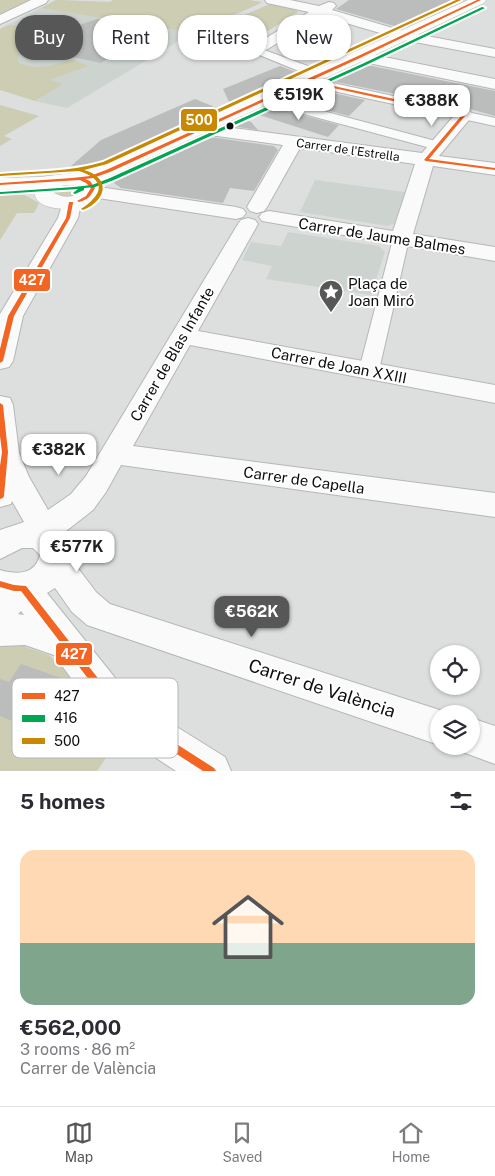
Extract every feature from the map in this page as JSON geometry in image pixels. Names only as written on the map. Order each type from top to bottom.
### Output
[{"type":"street","points":[[0,20],[41,0]]},
{"type":"street","points":[[272,0],[321,11],[404,36],[495,52]]},
{"type":"street","points":[[267,43],[338,0]]},
{"type":"street","points":[[44,195],[46,187],[96,181],[108,171],[202,129],[263,99],[360,57],[479,0]]},
{"type":"street","points":[[267,55],[313,78],[495,122]]},
{"type":"street","points":[[360,57],[495,84]]},
{"type":"street","points":[[263,99],[432,153]]},
{"type":"street","points":[[369,370],[401,239],[432,153],[464,115]]},
{"type":"street","name":"Carrer de l'Estrella","points":[[202,129],[294,142],[432,153],[495,169]]},
{"type":"street","name":"Carrer de Blas Infante","points":[[10,593],[44,579],[51,571],[44,545],[55,521],[82,502],[96,484],[184,336],[294,142]]},
{"type":"street","points":[[3,184],[79,184]]},
{"type":"street","points":[[3,184],[26,187],[52,201],[71,203],[83,200],[79,184]]},
{"type":"street","name":"Carrer de Jaume Balmes","points":[[79,184],[252,215],[495,254]]},
{"type":"street","points":[[0,361],[11,316],[68,218],[71,203]]},
{"type":"street","name":"Carrer de Joan XXIII","points":[[184,336],[495,394]]},
{"type":"street","points":[[0,405],[11,493],[39,522],[44,545],[16,537],[0,546]]},
{"type":"street","name":"Carrer de Capella","points":[[114,454],[495,505]]},
{"type":"street","points":[[11,493],[46,499],[62,499],[72,497],[96,484]]},
{"type":"street","name":"Carrer de València","points":[[44,545],[84,602],[99,615],[430,724]]},
{"type":"street","points":[[10,593],[64,643],[92,678]]},
{"type":"street","points":[[0,631],[15,628],[33,631],[64,643]]},
{"type":"street","points":[[480,740],[495,745]]},
{"type":"street","points":[[178,749],[212,771]]},
{"type":"shaded area","points":[[56,0],[110,2],[113,0],[247,0],[222,15],[178,15],[178,41],[168,47],[168,15],[93,15],[93,60],[147,60],[67,108],[35,101],[40,99],[0,86],[0,29],[15,21],[15,60],[83,60],[83,15],[27,15]]},
{"type":"shaded area","points":[[315,180],[405,192],[394,224],[387,226],[300,212]]},
{"type":"shaded area","points":[[288,232],[379,246],[385,252],[371,295],[266,279],[272,266],[242,260],[251,242],[281,246]]},
{"type":"green space","points":[[0,0],[38,0],[0,19]]},
{"type":"green space","points":[[56,0],[110,2],[113,0],[249,0],[262,2],[234,15],[178,15],[178,30],[168,28],[168,15],[93,16],[41,8]]},
{"type":"green space","points":[[270,4],[295,9],[298,12],[293,15],[277,15],[277,25],[267,31],[267,15],[244,15]]},
{"type":"green space","points":[[8,25],[15,25],[15,60],[19,60],[19,63],[39,67],[74,60],[88,66],[50,80],[63,84],[35,101],[0,90],[0,29]]},
{"type":"green space","points":[[0,105],[39,116],[4,136],[12,139],[0,146]]},
{"type":"green space","points":[[75,183],[84,188],[78,195],[63,197],[54,193],[55,188],[61,185]]},
{"type":"green space","points":[[0,192],[19,192],[39,203],[34,213],[17,213],[0,240]]},
{"type":"green space","points":[[14,643],[49,655],[73,678],[12,678],[12,758],[106,758],[97,771],[0,771],[0,647]]},
{"type":"building","points":[[349,0],[463,0],[401,28],[336,9]]},
{"type":"building","points":[[93,20],[93,60],[106,60],[101,63],[83,59],[83,24]]},
{"type":"building","points":[[362,64],[495,91],[495,116],[470,109],[326,80]]},
{"type":"building","points":[[280,66],[301,74],[231,106],[223,89]]},
{"type":"building","points":[[309,88],[365,100],[349,116],[284,99]]},
{"type":"building","points":[[195,99],[222,110],[100,165],[64,172],[101,140]]},
{"type":"building","points":[[268,106],[339,125],[328,137],[253,113]]},
{"type":"building","points":[[242,118],[251,122],[258,130],[226,125]]},
{"type":"building","points":[[203,136],[274,146],[278,150],[254,191],[230,188],[223,203],[121,188],[114,183],[112,177]]},
{"type":"building","points":[[21,664],[61,678],[12,678],[12,721],[0,716],[0,679],[9,682]]},
{"type":"transit line","name":"500","points":[[73,170],[105,163],[459,0]]},
{"type":"transit line","name":"427","points":[[74,179],[91,177],[108,171],[359,57],[479,0]]},
{"type":"transit line","name":"416","points":[[75,188],[93,186],[112,179],[363,65],[483,8]]},
{"type":"transit line","name":"427","points":[[305,81],[464,115],[426,160]]},
{"type":"transit line","name":"427","points":[[426,160],[495,169]]},
{"type":"transit line","name":"500","points":[[0,175],[79,170],[88,173],[95,177],[101,187],[97,199],[83,209]]},
{"type":"transit line","name":"427","points":[[0,184],[80,179],[88,182],[93,188],[88,197],[79,201]]},
{"type":"transit line","name":"416","points":[[1,193],[82,189],[75,193]]},
{"type":"transit line","name":"427","points":[[0,361],[11,316],[68,218],[71,203]]},
{"type":"transit line","name":"427","points":[[0,405],[5,452],[0,496]]},
{"type":"transit line","name":"427","points":[[0,584],[14,588],[23,588],[93,678]]},
{"type":"transit line","name":"427","points":[[178,750],[211,771]]},
{"type":"place","name":"Plaça de Joan Miró","points":[[331,313]]}]
